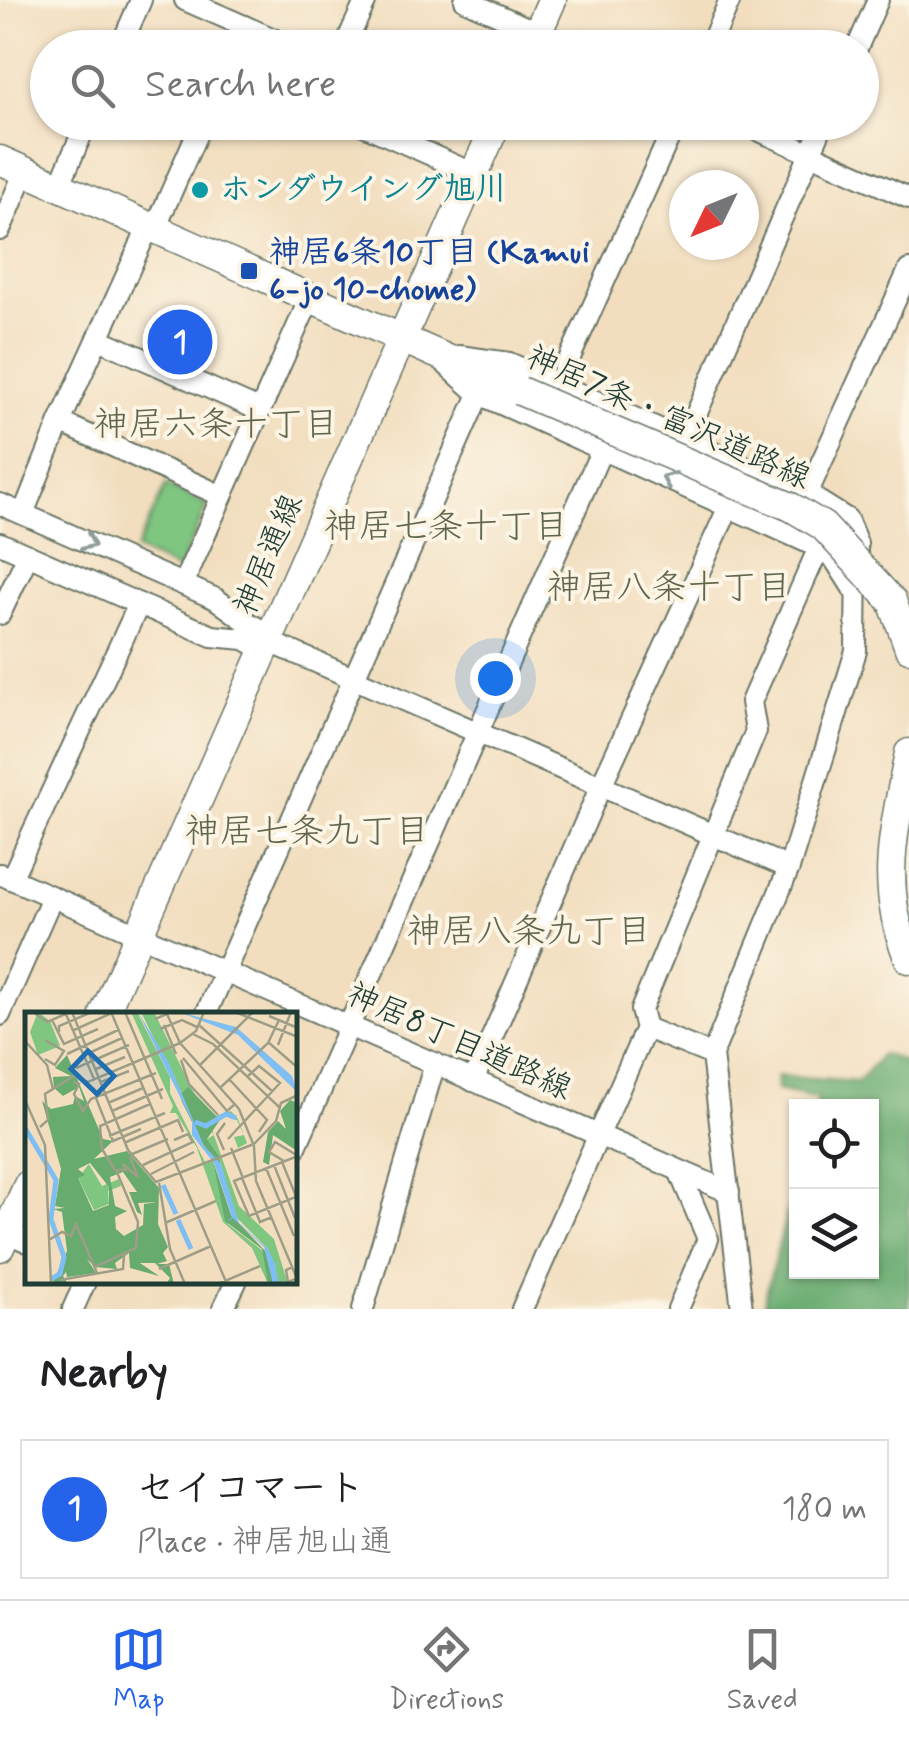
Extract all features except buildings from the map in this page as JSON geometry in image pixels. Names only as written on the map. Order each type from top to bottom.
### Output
[{"type":"street","points":[[128,30],[141,0]]},
{"type":"street","points":[[185,0],[253,30]]},
{"type":"street","points":[[352,30],[366,0]]},
{"type":"street","points":[[465,0],[517,30]]},
{"type":"street","points":[[538,30],[552,0]]},
{"type":"street","points":[[717,30],[730,0]]},
{"type":"street","points":[[865,30],[878,0]]},
{"type":"street","points":[[242,30],[244,26]]},
{"type":"street","points":[[60,186],[80,140]]},
{"type":"street","points":[[23,514],[60,422],[194,140]]},
{"type":"street","points":[[398,140],[474,174]]},
{"type":"street","name":"神居通線","points":[[105,1012],[489,140]]},
{"type":"street","points":[[558,384],[668,140]]},
{"type":"street","points":[[779,140],[909,198]]},
{"type":"street","points":[[684,440],[816,140]]},
{"type":"street","points":[[0,230],[13,166]]},
{"type":"street","name":"神居7条・富沢道路線","points":[[13,166],[791,507],[822,526],[892,601],[909,648]]},
{"type":"street","points":[[807,494],[909,270]]},
{"type":"street","points":[[183,584],[310,298]]},
{"type":"street","points":[[99,339],[259,410]]},
{"type":"street","points":[[433,352],[509,363],[747,467],[834,509],[847,518],[858,543],[856,651],[790,868],[712,1055],[742,1309]]},
{"type":"street","points":[[433,352],[479,394],[820,548],[846,574],[859,599]]},
{"type":"street","points":[[207,1012],[479,394]]},
{"type":"street","points":[[60,422],[222,496]]},
{"type":"street","points":[[298,1142],[602,449]]},
{"type":"street","points":[[473,1081],[600,788],[747,467]]},
{"type":"street","points":[[0,504],[216,599],[270,643]]},
{"type":"street","points":[[522,1309],[646,1028],[641,1010],[756,730],[751,702],[834,509]]},
{"type":"street","points":[[0,543],[212,636],[270,643],[790,868]]},
{"type":"street","points":[[0,614],[28,555]]},
{"type":"street","points":[[5,877],[139,604]]},
{"type":"street","points":[[909,753],[889,860],[892,908],[909,959]]},
{"type":"street","name":"神居8丁目道路線","points":[[5,877],[728,1192]]},
{"type":"street","points":[[0,1015],[52,897]]},
{"type":"street","points":[[646,1028],[712,1055]]},
{"type":"street","points":[[363,1309],[435,1063]]},
{"type":"street","points":[[678,1309],[708,1238],[680,1173]]},
{"type":"street","points":[[8,1239],[25,1193]]},
{"type":"street","points":[[73,1309],[84,1284]]},
{"type":"street","points":[[223,1309],[235,1284]]},
{"type":"green space","points":[[166,485],[208,505],[178,570],[136,550]]},
{"type":"green space","points":[[882,1054],[909,1063],[909,1309],[766,1309],[765,1298],[789,1205],[789,1279],[879,1279],[879,1099],[818,1099],[777,1090],[777,1076],[858,1082]]},
{"type":"place","name":"ホンダウイング旭川","points":[[200,190]]},
{"type":"place","name":"神居6条10丁目 (Kamui 6-jo 10-chome)","points":[[249,271]]},
{"type":"place","name":"セイコマート","points":[[180,342]]},
{"type":"district","name":"神居六条十丁目","points":[[216,425]]},
{"type":"district","name":"神居七条十丁目","points":[[446,527]]},
{"type":"district","name":"神居八条十丁目","points":[[669,588]]},
{"type":"district","name":"神居七条九丁目","points":[[307,832]]},
{"type":"district","name":"神居八条九丁目","points":[[529,932]]}]
